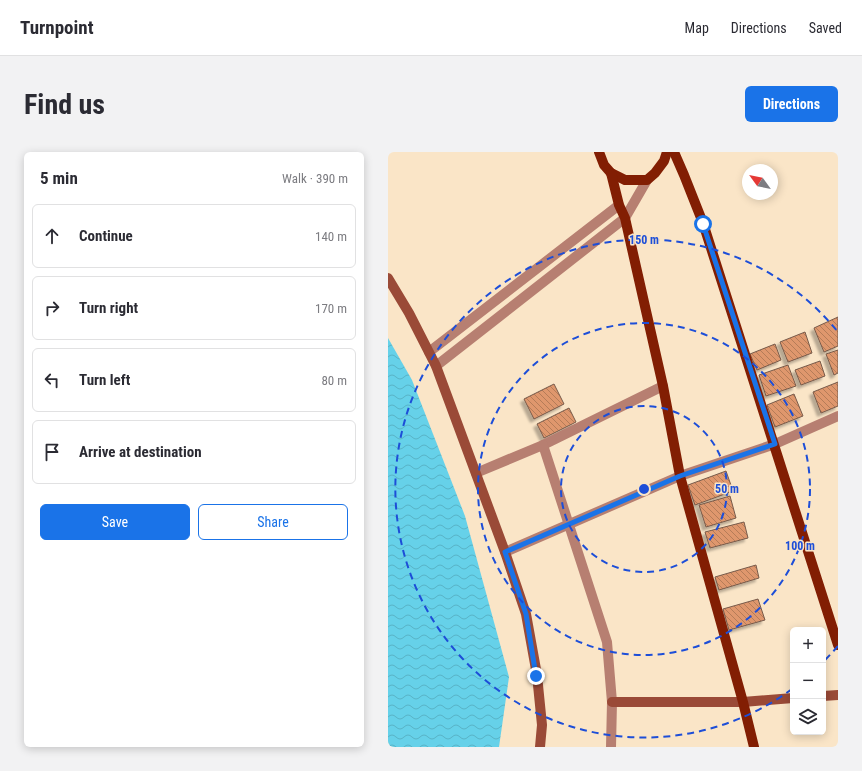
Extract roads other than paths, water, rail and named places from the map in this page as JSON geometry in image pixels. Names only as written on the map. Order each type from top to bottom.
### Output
[{"type":"main road","points":[[600,152],[599,155],[604,165],[611,173],[625,180],[647,180],[655,173],[664,161],[667,152]]},
{"type":"main road","points":[[674,152],[703,224],[775,444],[838,644]]},
{"type":"main road","points":[[611,173],[624,218],[662,386],[680,476],[743,702],[754,747]]},
{"type":"street","points":[[436,366],[624,218],[647,180]]},
{"type":"street","points":[[429,352],[619,205]]},
{"type":"street","points":[[388,278],[409,313],[436,366],[505,552],[526,614],[542,725],[540,747]]},
{"type":"street","points":[[476,473],[543,445],[662,386]]},
{"type":"street","points":[[505,552],[680,476],[775,444],[838,416]]},
{"type":"street","points":[[543,445],[607,642],[612,702],[611,747]]},
{"type":"street","points":[[826,696],[838,695]]},
{"type":"street","points":[[612,702],[743,702],[790,698]]},
{"type":"water","points":[[388,338],[412,380],[465,516],[509,677],[499,747],[388,747]]}]
